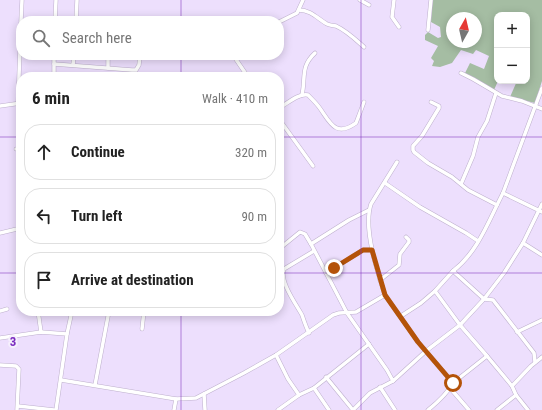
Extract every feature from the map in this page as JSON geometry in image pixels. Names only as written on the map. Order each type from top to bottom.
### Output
[{"type":"street","points":[[21,16],[22,0]]},
{"type":"street","points":[[55,16],[56,0]]},
{"type":"street","points":[[76,16],[77,0]]},
{"type":"street","points":[[284,20],[299,10],[303,0]]},
{"type":"street","points":[[360,0],[369,6]]},
{"type":"street","points":[[394,0],[392,17],[399,27]]},
{"type":"street","points":[[428,30],[431,0]]},
{"type":"street","points":[[299,10],[309,12],[329,25],[338,27],[364,47]]},
{"type":"street","points":[[302,95],[304,68],[309,59],[315,53]]},
{"type":"street","points":[[20,72],[21,60]]},
{"type":"street","points":[[54,60],[54,72]]},
{"type":"street","points":[[73,65],[74,60]]},
{"type":"street","points":[[108,60],[108,68]]},
{"type":"street","points":[[54,64],[136,70],[140,60]]},
{"type":"street","points":[[236,60],[245,72]]},
{"type":"street","points":[[461,73],[502,96],[522,101],[542,109]]},
{"type":"street","points":[[401,316],[421,303],[435,291],[453,271],[462,264],[478,241],[503,193],[542,88]]},
{"type":"street","points":[[461,184],[473,156],[478,137],[487,121],[496,93]]},
{"type":"street","points":[[284,105],[302,95],[308,95],[319,107],[330,125],[345,128],[356,123],[364,102]]},
{"type":"street","points":[[431,102],[439,106],[439,108],[422,136],[413,146],[414,152],[428,163],[452,177],[468,190],[497,205]]},
{"type":"street","points":[[0,106],[16,104]]},
{"type":"street","points":[[284,127],[313,166]]},
{"type":"street","points":[[397,162],[369,210],[372,250],[385,295],[418,342],[453,383]]},
{"type":"street","points":[[385,183],[420,207],[478,241]]},
{"type":"street","points":[[503,193],[541,212]]},
{"type":"street","points":[[326,377],[353,410],[364,397],[393,381],[426,351],[460,325],[484,299],[504,273],[523,243],[541,212],[542,204]]},
{"type":"street","points":[[310,244],[349,220],[369,210]]},
{"type":"street","points":[[0,233],[16,229]]},
{"type":"street","points":[[284,245],[300,232],[305,234],[347,313],[393,381]]},
{"type":"street","points":[[380,280],[399,265],[400,254],[409,242],[406,237]]},
{"type":"street","points":[[523,243],[542,255]]},
{"type":"street","points":[[326,273],[363,250],[372,250]]},
{"type":"street","points":[[284,269],[314,251]]},
{"type":"street","points":[[453,271],[484,299],[493,300],[534,353],[542,356],[521,375],[512,386]]},
{"type":"street","points":[[284,279],[309,333]]},
{"type":"street","points":[[435,291],[460,325],[512,386],[516,395],[528,410]]},
{"type":"street","points":[[61,380],[176,399],[191,399],[204,394],[276,355],[336,314],[362,310],[385,295]]},
{"type":"street","points":[[0,311],[7,310]]},
{"type":"street","points":[[39,316],[42,332]]},
{"type":"street","points":[[0,365],[16,366],[19,369],[18,408],[55,410],[71,316]]},
{"type":"street","points":[[95,385],[108,316]]},
{"type":"street","points":[[142,329],[143,316]]},
{"type":"street","points":[[517,332],[542,320]]},
{"type":"street","points":[[0,338],[42,332],[67,334]]},
{"type":"street","points":[[278,410],[299,395],[314,388],[369,344]]},
{"type":"street","points":[[534,353],[535,362]]},
{"type":"street","points":[[276,355],[288,379],[299,395]]},
{"type":"street","points":[[428,410],[440,399],[453,383],[487,356]]},
{"type":"street","points":[[380,387],[395,410]]},
{"type":"street","points":[[314,388],[329,410]]},
{"type":"street","points":[[450,388],[469,410]]},
{"type":"street","points":[[204,394],[205,410]]},
{"type":"street","points":[[497,410],[516,395]]},
{"type":"street","points":[[174,410],[176,399]]},
{"type":"green space","points":[[432,0],[542,0],[542,81],[535,103],[510,97],[516,84],[530,84],[530,12],[494,12],[494,84],[497,84],[494,90],[465,73],[470,63],[484,69],[489,56],[476,50],[473,54],[461,50],[452,63],[440,67],[432,66],[434,61],[431,58],[438,46],[425,40],[425,35],[428,32],[438,38],[441,37],[440,27],[431,22]]},
{"type":"route","points":[[334,268],[363,250],[372,250],[385,295],[418,342],[453,383]]}]
